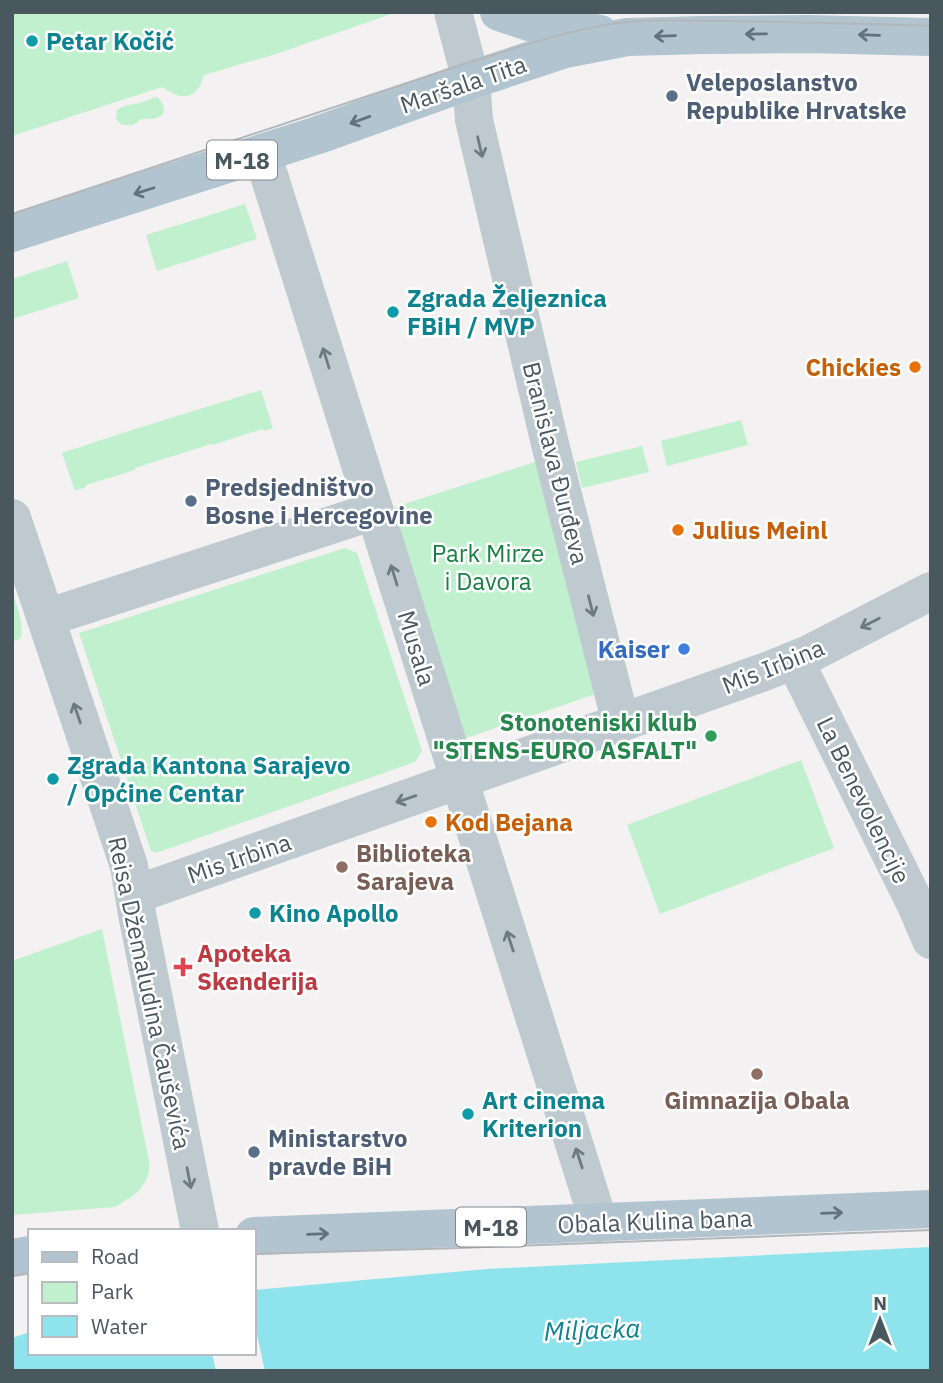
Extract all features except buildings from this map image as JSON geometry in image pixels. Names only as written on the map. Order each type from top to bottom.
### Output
[{"type":"main road","points":[[499,12],[557,28],[626,37]]},
{"type":"main road","name":"Maršala Tita","points":[[12,233],[318,135],[565,49],[626,37],[704,34],[931,37]]},
{"type":"main road","name":"Obala Kulina bana","points":[[256,1236],[931,1209]]},
{"type":"street","name":"Branislava Đurđeva","points":[[453,12],[471,80],[474,120],[535,383],[621,723]]},
{"type":"street","name":"Musala","points":[[262,153],[599,1223]]},
{"type":"street","points":[[46,618],[374,511]]},
{"type":"street","name":"Reisa Džemaludina Čauševića","points":[[12,518],[129,866],[200,1229]]},
{"type":"street","name":"Mis Irbina","points":[[134,895],[795,660],[931,592]]},
{"type":"street","name":"La Benevolencije","points":[[795,660],[931,940]]},
{"type":"green space","points":[[12,12],[397,12],[276,54],[204,75],[197,90],[188,96],[176,95],[162,87],[12,136]]},
{"type":"green space","points":[[157,97],[164,109],[160,116],[139,120],[130,125],[122,125],[116,119],[117,110],[120,108]]},
{"type":"green space","points":[[245,204],[257,239],[157,271],[146,235]]},
{"type":"green space","points":[[67,261],[79,298],[12,319],[12,279]]},
{"type":"green space","points":[[261,390],[273,428],[135,468],[75,491],[62,453]]},
{"type":"green space","points":[[741,420],[748,445],[667,466],[661,441]]},
{"type":"green space","points":[[642,446],[649,472],[582,488],[576,462]]},
{"type":"green space","name":"Park Mirze i Davora","points":[[544,459],[599,693],[466,738],[383,511]]},
{"type":"green space","points":[[345,548],[357,553],[422,751],[415,762],[156,853],[151,851],[79,633]]},
{"type":"green space","points":[[12,592],[22,628],[20,639],[12,641]]},
{"type":"green space","points":[[801,760],[834,848],[660,914],[627,825]]},
{"type":"green space","points":[[102,929],[149,1172],[141,1188],[115,1207],[12,1215],[12,961]]},
{"type":"water","name":"Miljacka","points":[[931,1247],[931,1371],[12,1371],[12,1338],[28,1333],[28,1355],[256,1355],[256,1290],[487,1269]]},
{"type":"pier","points":[[256,1330],[265,1371],[216,1371],[212,1355],[256,1355]]},
{"type":"tram line","points":[[12,214],[467,63],[588,28],[636,21],[667,20],[931,26]]},
{"type":"tram line","points":[[256,1254],[931,1230]]},
{"type":"tram line","points":[[12,1276],[28,1273]]},
{"type":"place","name":"Petar Kočić","points":[[32,41]]},
{"type":"place","name":"Veleposlanstvo Republike Hrvatske","points":[[672,96]]},
{"type":"place","name":"Zgrada Željeznica FBiH / MVP","points":[[393,312]]},
{"type":"place","name":"Chickies","points":[[915,367]]},
{"type":"place","name":"Predsjedništvo Bosne i Hercegovine","points":[[191,501]]},
{"type":"place","name":"Julius Meinl","points":[[678,530]]},
{"type":"place","name":"Kaiser","points":[[684,649]]},
{"type":"place","name":"Stonoteniski klub \"STENS-EURO ASFALT\"","points":[[711,736]]},
{"type":"place","name":"Zgrada Kantona Sarajevo / Općine Centar","points":[[53,779]]},
{"type":"place","name":"Kod Bejana","points":[[431,822]]},
{"type":"place","name":"Biblioteka Sarajeva","points":[[342,867]]},
{"type":"place","name":"Kino Apollo","points":[[255,913]]},
{"type":"place","name":"Apoteka Skenderija","points":[[183,967]]},
{"type":"place","name":"Gimnazija Obala","points":[[757,1074]]},
{"type":"place","name":"Art cinema Kriterion","points":[[468,1114]]},
{"type":"place","name":"Ministarstvo pravde BiH","points":[[254,1152]]}]
